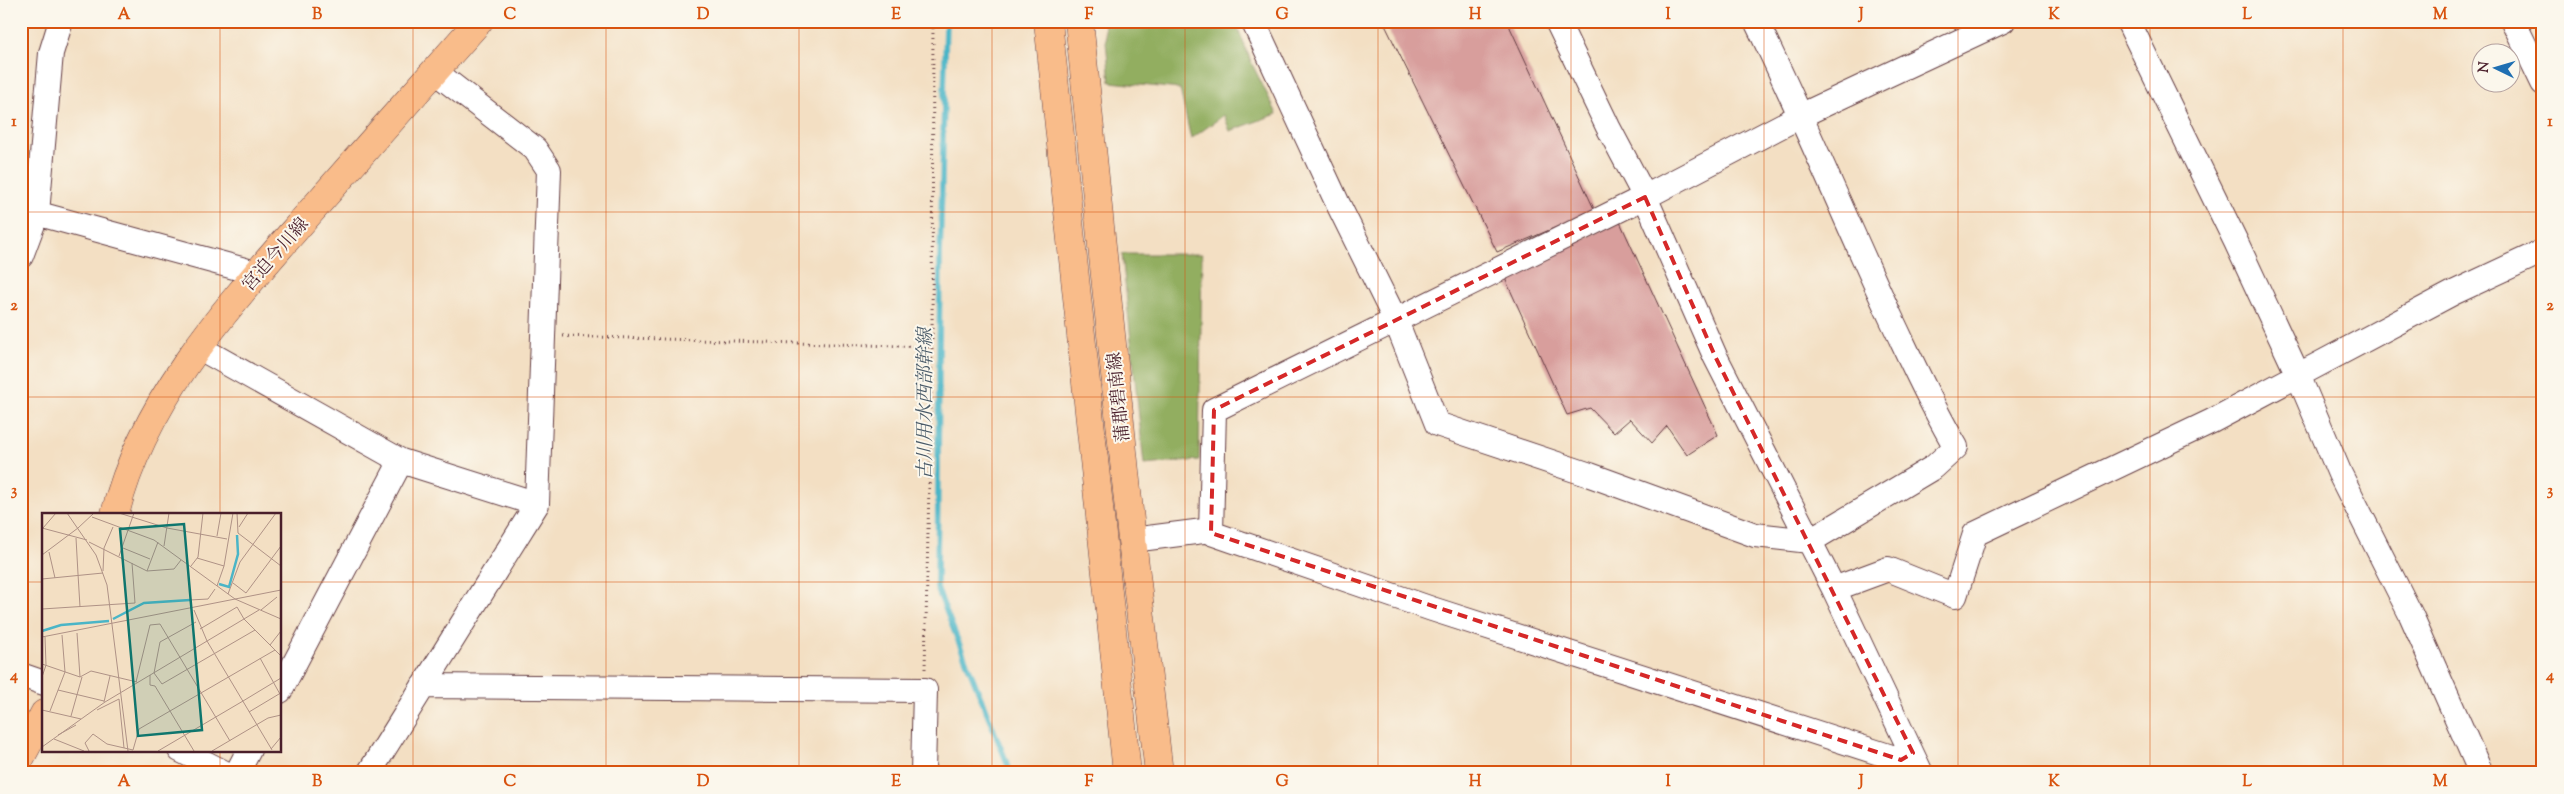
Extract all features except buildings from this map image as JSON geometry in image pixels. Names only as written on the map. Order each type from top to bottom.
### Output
[{"type":"main road","name":"宮迫今川線","points":[[115,513],[136,452],[169,388],[198,347],[255,276],[478,21]]},
{"type":"main road","name":"蒲郡碧南線","points":[[1048,21],[1127,773]]},
{"type":"main road","name":"蒲郡碧南線","points":[[1079,21],[1132,540],[1159,773]]},
{"type":"main road","points":[[21,757],[42,718]]},
{"type":"street","points":[[21,256],[51,53],[61,21]]},
{"type":"street","points":[[1252,21],[1337,202],[1396,321],[1437,424],[1590,475],[1755,535],[1810,541],[1934,467],[1956,447],[1936,413],[1847,224],[1802,115],[1756,21]]},
{"type":"street","points":[[1557,21],[1608,127],[1645,197],[1715,356],[1834,589],[1908,765]]},
{"type":"street","points":[[1908,765],[1432,609],[1211,533],[1214,410],[1645,197],[1802,115],[2003,21]]},
{"type":"street","points":[[2128,21],[2298,375],[2340,474],[2411,615],[2481,773]]},
{"type":"street","points":[[2513,21],[2543,84]]},
{"type":"street","points":[[369,773],[537,504],[549,170],[535,149],[434,71]]},
{"type":"street","points":[[29,211],[245,270],[255,276]]},
{"type":"street","points":[[1834,589],[1888,569],[1955,596],[1975,534],[2212,421],[2453,293],[2543,251]]},
{"type":"street","points":[[198,347],[401,461],[537,504]]},
{"type":"street","points":[[281,689],[401,461]]},
{"type":"street","points":[[1132,540],[1211,530]]},
{"type":"street","points":[[21,675],[42,682]]},
{"type":"street","points":[[423,686],[925,690],[923,773]]},
{"type":"street","points":[[184,752],[225,773]]},
{"type":"street","points":[[237,773],[247,752]]},
{"type":"path","points":[[925,690],[932,347],[933,21]]},
{"type":"path","points":[[544,335],[932,347]]},
{"type":"highlighted area","points":[[1645,197],[1715,356],[1913,753],[1901,760],[1211,533],[1214,410]]},
{"type":"green space","points":[[1104,21],[1235,21],[1252,64],[1277,114],[1230,131],[1224,115],[1191,139],[1180,89],[1110,82]]},
{"type":"green space","points":[[1122,254],[1202,254],[1199,460],[1144,465]]},
{"type":"waterway","name":"古川用水西部幹線","points":[[946,21],[940,261],[937,588],[1011,773]]}]
